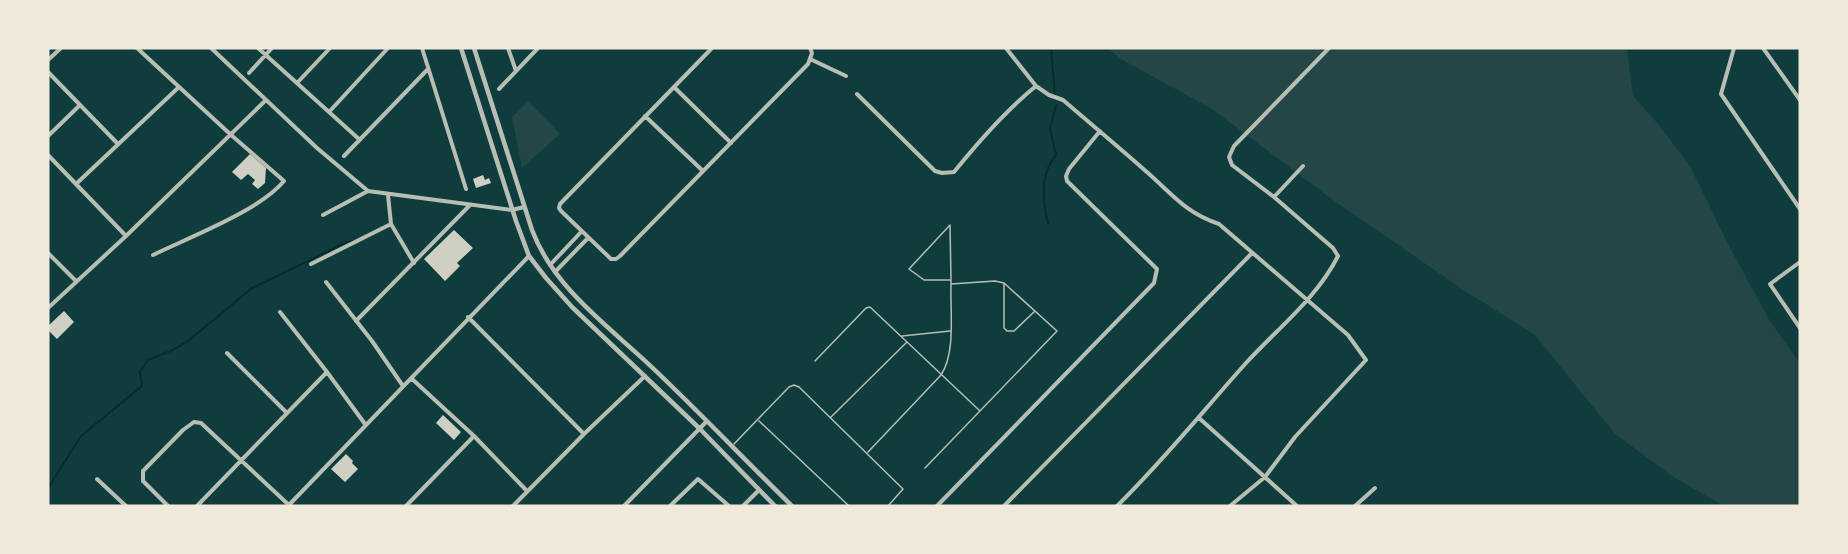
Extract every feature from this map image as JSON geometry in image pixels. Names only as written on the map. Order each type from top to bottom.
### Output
[{"type":"street","points":[[48,60],[61,48]]},
{"type":"street","points":[[136,48],[284,181],[275,191],[255,205],[153,255]]},
{"type":"street","points":[[211,48],[359,186],[368,191],[512,210],[524,207]]},
{"type":"street","points":[[258,48],[360,140]]},
{"type":"street","points":[[249,73],[272,48]]},
{"type":"street","points":[[297,83],[330,48]]},
{"type":"street","points":[[329,112],[388,48]]},
{"type":"street","points":[[422,48],[466,189]]},
{"type":"street","points":[[461,48],[512,210],[530,256],[572,307],[645,376],[775,506]]},
{"type":"street","points":[[474,48],[524,207],[537,243],[550,265],[586,307],[659,374],[792,506]]},
{"type":"street","points":[[508,48],[516,71]]},
{"type":"street","points":[[499,89],[538,48]]},
{"type":"street","points":[[712,48],[560,204],[561,211],[611,259],[616,259],[808,64],[810,48]]},
{"type":"street","points":[[1006,48],[1036,86],[1049,95],[1063,99],[1181,205],[1200,218],[1219,225],[1348,335],[1366,360],[1295,437],[1265,477],[1230,506]]},
{"type":"street","points":[[1117,506],[1306,301],[1338,256],[1333,248],[1274,197],[1232,165],[1229,157],[1234,146],[1329,48]]},
{"type":"street","points":[[1734,48],[1721,94],[1800,209]]},
{"type":"street","points":[[1763,48],[1800,100]]},
{"type":"street","points":[[810,59],[846,76]]},
{"type":"street","points":[[344,156],[428,69]]},
{"type":"street","points":[[48,72],[118,145]]},
{"type":"street","points":[[857,93],[935,171],[949,174],[954,172],[1015,103],[1036,86]]},
{"type":"street","points":[[76,184],[180,87]]},
{"type":"street","points":[[674,87],[731,143]]},
{"type":"street","points":[[48,308],[266,100]]},
{"type":"street","points":[[48,136],[80,105]]},
{"type":"street","points":[[645,116],[703,171]]},
{"type":"street","points":[[937,506],[1154,283],[1157,269],[1067,181],[1066,176],[1070,169],[1100,131]]},
{"type":"street","points":[[48,155],[126,236]]},
{"type":"street","points":[[1274,197],[1303,166]]},
{"type":"street","points":[[323,215],[368,191]]},
{"type":"street","points":[[388,195],[390,224],[414,263]]},
{"type":"street","points":[[356,321],[470,205]]},
{"type":"street","points":[[311,264],[390,224]]},
{"type":"street","points":[[550,265],[582,231]]},
{"type":"street","points":[[555,272],[588,238]]},
{"type":"street","points":[[1004,506],[1252,253]]},
{"type":"street","points":[[48,254],[76,281]]},
{"type":"street","points":[[168,506],[143,481],[143,471],[183,429],[194,422],[201,423],[289,506],[468,317],[530,256]]},
{"type":"street","points":[[1800,262],[1770,284],[1800,328]]},
{"type":"street","points":[[326,282],[403,386]]},
{"type":"street","points":[[280,312],[365,424]]},
{"type":"street","points":[[468,317],[584,434]]},
{"type":"street","points":[[227,353],[287,413]]},
{"type":"street","points":[[197,506],[327,372]]},
{"type":"street","points":[[513,506],[645,376]]},
{"type":"street","points":[[411,378],[474,436],[527,491]]},
{"type":"street","points":[[1199,418],[1297,506]]},
{"type":"street","points":[[624,506],[706,422]]},
{"type":"street","points":[[406,506],[474,436]]},
{"type":"street","points":[[97,479],[126,506]]},
{"type":"street","points":[[670,506],[698,479],[729,506]]},
{"type":"street","points":[[1355,506],[1375,488]]},
{"type":"street","points":[[743,506],[759,490]]},
{"type":"lane","points":[[868,452],[942,375],[949,361],[951,284],[951,280],[950,236],[950,225],[909,269],[924,280],[951,280]]},
{"type":"lane","points":[[926,468],[1055,336],[1057,331],[1004,283],[995,281],[951,284]]},
{"type":"lane","points":[[1004,283],[1005,328],[1007,331],[1014,331],[1036,310]]},
{"type":"lane","points":[[815,361],[866,308],[870,307],[981,411]]},
{"type":"lane","points":[[901,336],[950,331]]},
{"type":"lane","points":[[830,417],[907,342]]},
{"type":"lane","points":[[732,447],[789,387],[794,385],[799,387],[868,452],[903,489],[888,506]]},
{"type":"lane","points":[[759,420],[849,506]]},
{"type":"shaded area","points":[[1107,48],[1627,48],[1633,96],[1659,125],[1690,166],[1768,318],[1800,364],[1800,506],[1724,506],[1675,478],[1615,434],[1535,335],[1465,291],[1333,200],[1212,109],[1121,59]]},
{"type":"shaded area","points":[[528,101],[560,134],[522,168],[512,117]]},
{"type":"building","points":[[250,154],[266,168],[265,183],[258,189],[252,184],[255,180],[248,174],[241,180],[232,172]]},
{"type":"building","points":[[483,175],[485,180],[489,178],[491,183],[476,188],[473,179]]},
{"type":"building","points":[[454,230],[473,248],[457,263],[460,266],[445,281],[424,259]]},
{"type":"building","points":[[64,311],[74,322],[57,339],[48,330],[48,326]]},
{"type":"building","points":[[443,415],[461,432],[454,440],[436,423]]},
{"type":"building","points":[[346,454],[358,469],[345,482],[331,469]]},
{"type":"waterway","points":[[1051,48],[1055,96]]},
{"type":"waterway","points":[[1048,224],[1044,188],[1047,171],[1056,155],[1050,128],[1056,106]]},
{"type":"waterway","points":[[48,488],[81,436],[142,386],[140,371],[148,360],[188,341],[252,288],[353,241]]}]
